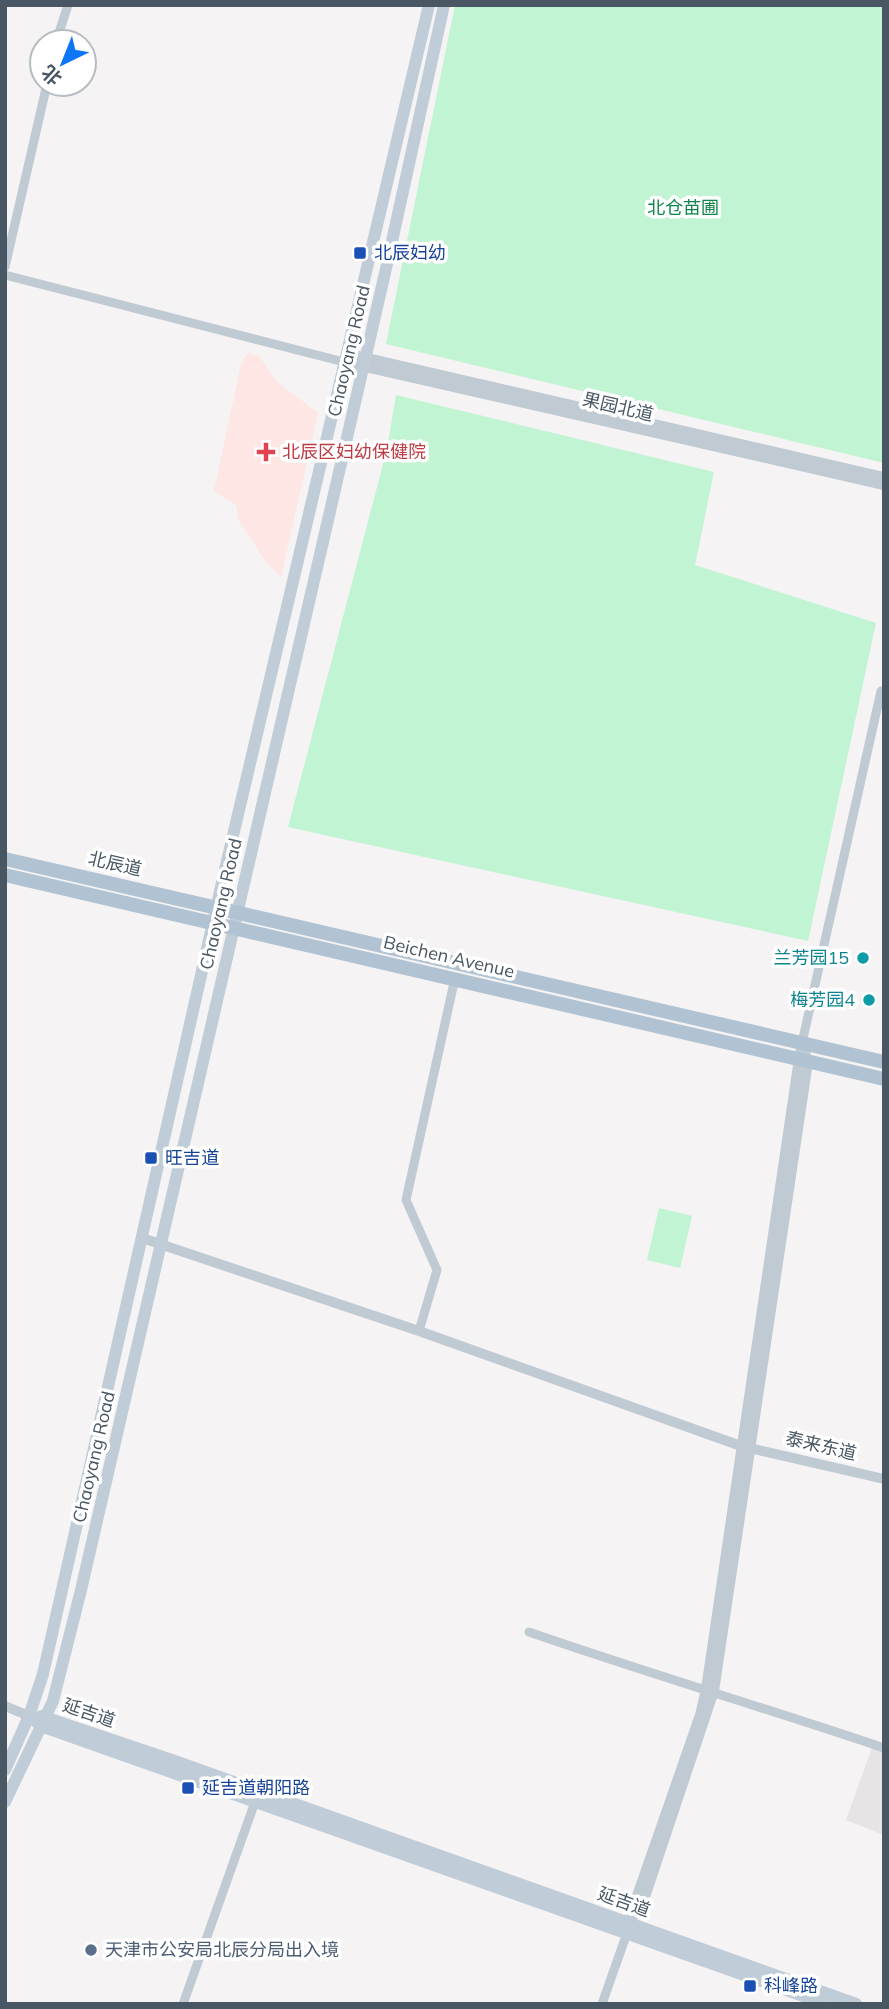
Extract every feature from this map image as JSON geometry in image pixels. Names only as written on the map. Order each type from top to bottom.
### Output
[{"type":"main road","name":"Chaoyang Road","points":[[5,1769],[29,1716],[46,1662],[213,923],[429,5]]},
{"type":"main road","name":"Chaoyang Road","points":[[5,1802],[44,1721],[58,1684],[81,1590],[444,5]]},
{"type":"main road","name":"北辰道","points":[[5,859],[217,907]]},
{"type":"main road","name":"Beichen Avenue","points":[[5,875],[884,1079]]},
{"type":"main road","name":"Beichen Avenue","points":[[217,907],[884,1062]]},
{"type":"main road","name":"延吉道","points":[[29,1716],[856,2004]]},
{"type":"main road","name":"延吉道","points":[[44,1721],[255,1802],[603,1925],[629,1924],[826,2004]]},
{"type":"main road","points":[[629,1924],[644,1899]]},
{"type":"street","points":[[59,28],[66,5]]},
{"type":"street","points":[[5,249],[42,98]]},
{"type":"street","points":[[5,267],[42,98]]},
{"type":"street","points":[[5,275],[345,358]]},
{"type":"street","name":"果园北道","points":[[345,358],[884,477]]},
{"type":"street","name":"果园北道","points":[[364,362],[884,485]]},
{"type":"street","points":[[644,1899],[710,1690],[803,1061],[802,1042],[881,691]]},
{"type":"street","points":[[419,1331],[437,1269],[406,1200],[455,978]]},
{"type":"street","name":"泰来东道","points":[[142,1238],[419,1331],[746,1447],[884,1479]]},
{"type":"street","points":[[529,1632],[665,1680],[710,1690],[884,1748]]},
{"type":"street","points":[[602,2004],[710,1690]]},
{"type":"street","points":[[5,1706],[29,1716]]},
{"type":"street","points":[[183,2004],[255,1802]]},
{"type":"shaded area","name":"北辰区妇幼保健院","points":[[248,353],[260,357],[276,381],[318,413],[281,577],[266,562],[239,521],[236,505],[214,491],[241,364]]},
{"type":"shaded area","points":[[872,1748],[884,1752],[884,1835],[846,1820]]},
{"type":"green space","name":"北仓苗圃","points":[[455,5],[884,5],[884,463],[386,344]]},
{"type":"green space","points":[[396,395],[714,472],[695,565],[876,623],[808,941],[288,827],[387,449]]},
{"type":"green space","points":[[659,1208],[692,1216],[680,1268],[647,1260]]},
{"type":"place","name":"北辰妇幼","points":[[360,253]]},
{"type":"place","name":"北辰区妇幼保健院","points":[[266,452]]},
{"type":"place","name":"兰芳园15","points":[[863,958]]},
{"type":"place","name":"梅芳园4","points":[[869,1000]]},
{"type":"place","name":"旺吉道","points":[[151,1158]]},
{"type":"place","name":"延吉道朝阳路","points":[[188,1788]]},
{"type":"place","name":"天津市公安局北辰分局出入境","points":[[91,1950]]},
{"type":"place","name":"科峰路","points":[[750,1986]]}]
